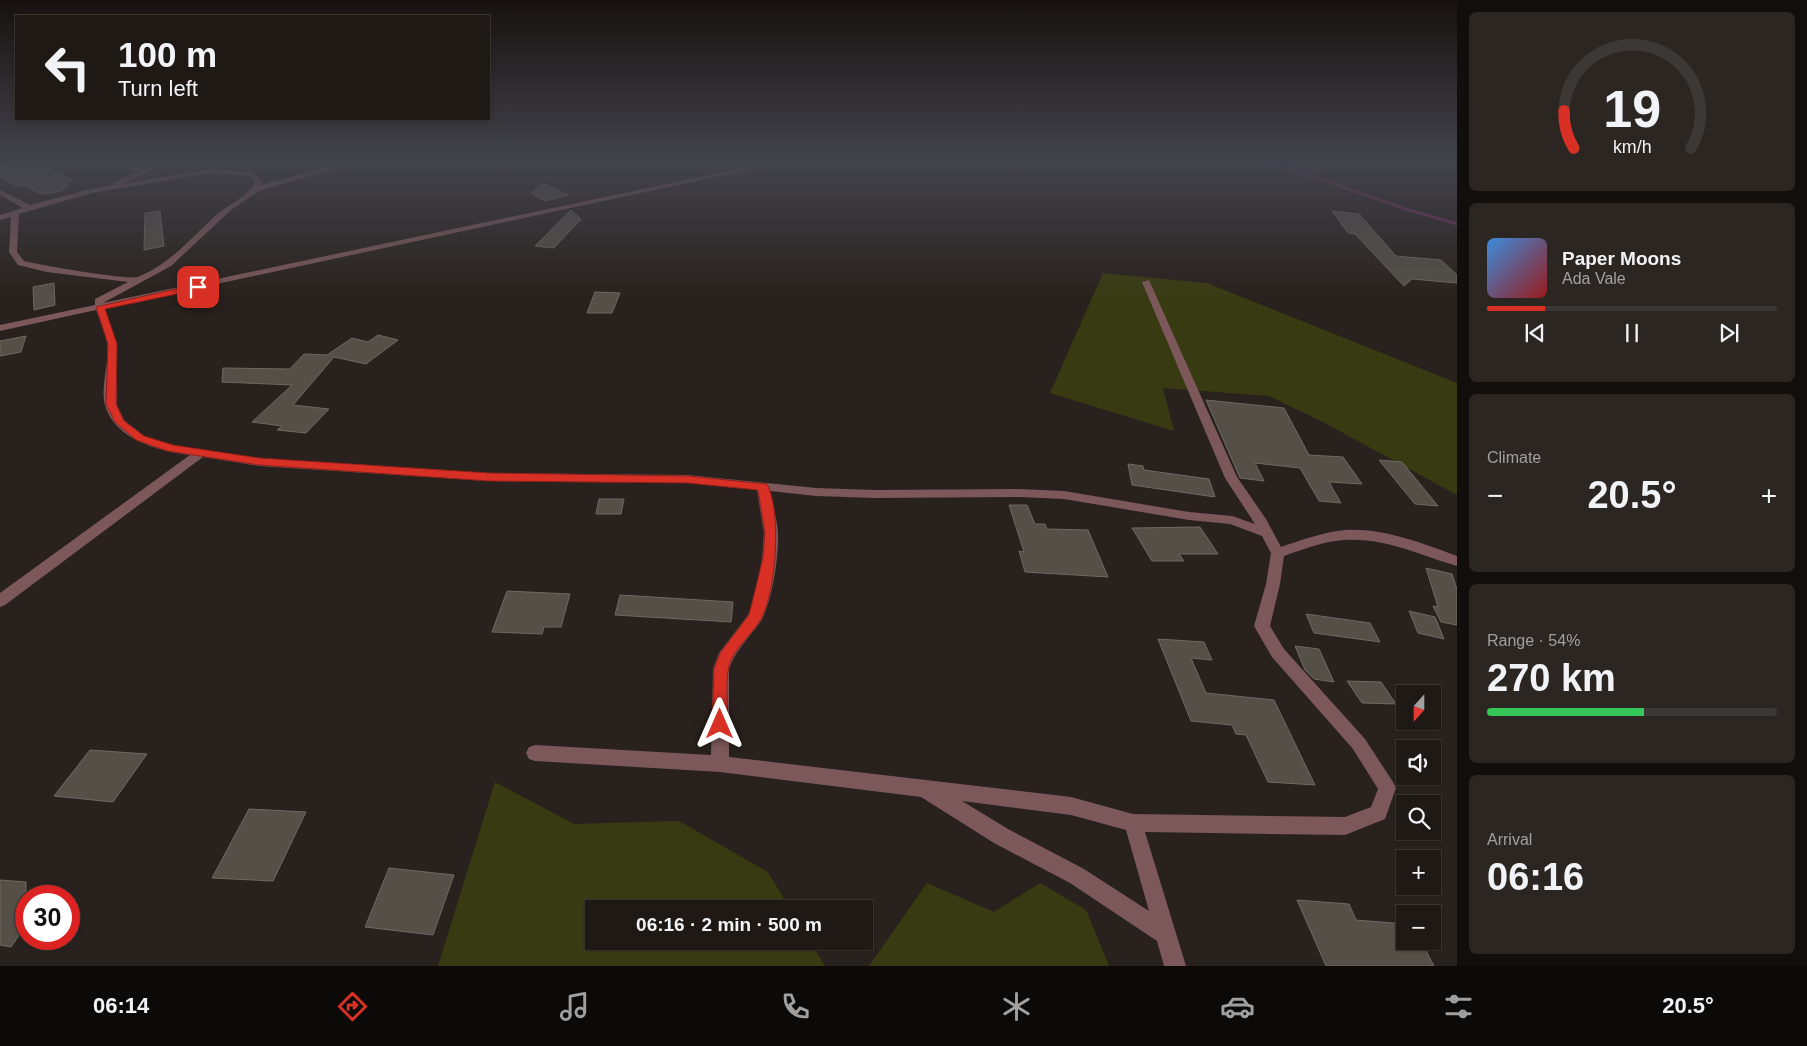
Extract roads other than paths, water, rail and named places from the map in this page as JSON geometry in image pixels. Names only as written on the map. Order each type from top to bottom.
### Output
[{"type":"street","points":[[0,218],[32,207]]},
{"type":"street","points":[[229,207],[172,260],[98,301],[112,344],[111,404],[120,422],[140,438],[171,448],[200,454],[259,462],[489,477],[688,479],[763,487],[876,494],[1019,492],[1064,495],[1189,516],[1232,520],[1267,533]]},
{"type":"street","points":[[0,328],[566,207]]},
{"type":"street","points":[[15,213],[13,252],[21,263],[47,269],[135,280]]},
{"type":"street","points":[[535,753],[720,764],[1071,806],[1133,823],[1346,826],[1378,813],[1387,788],[1359,744],[1278,652],[1262,626],[1273,584],[1278,553],[1232,478],[1146,282]]},
{"type":"street","points":[[0,601],[200,454]]},
{"type":"street","points":[[720,764],[721,669],[725,657],[755,617],[762,596],[770,558],[771,533],[763,487]]},
{"type":"street","points":[[1278,553],[1320,539],[1346,534],[1380,538],[1457,561]]},
{"type":"street","points":[[924,789],[1001,836],[1077,876],[1166,934]]},
{"type":"street","points":[[1133,823],[1175,966]]},
{"type":"waterway","points":[[1400,207],[1457,224]]}]
